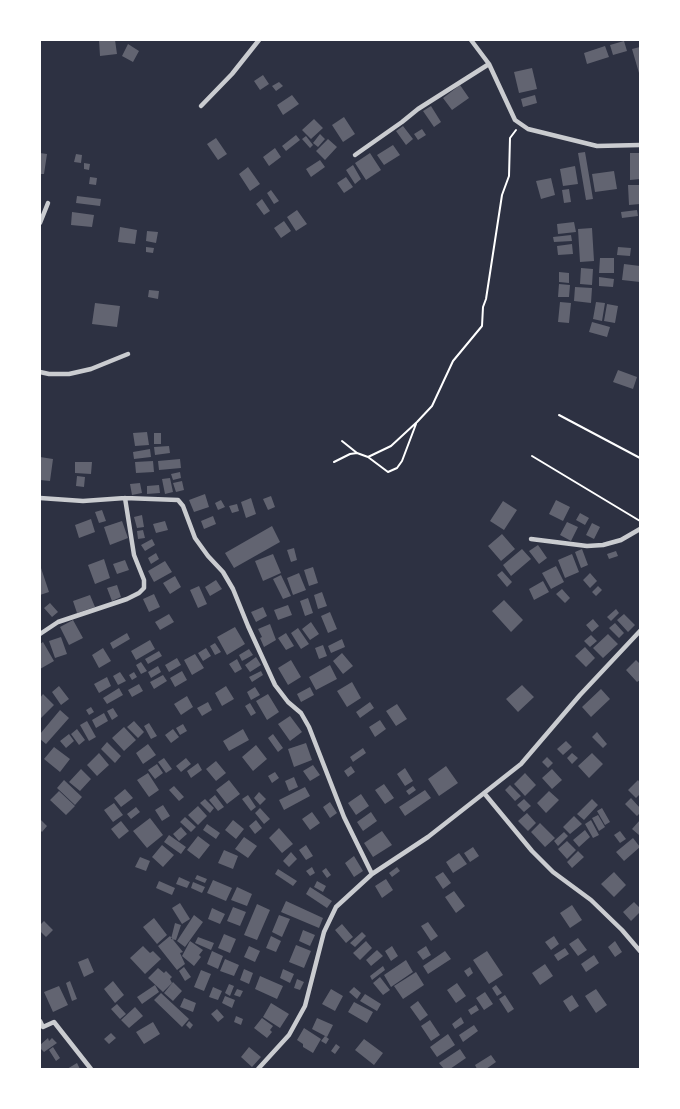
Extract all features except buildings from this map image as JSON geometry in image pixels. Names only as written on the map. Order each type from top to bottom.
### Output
[{"type":"street","points":[[201,106],[232,74],[259,40]]},
{"type":"street","points":[[471,40],[489,64],[515,120],[528,129],[597,146],[640,145]]},
{"type":"street","points":[[355,155],[418,109],[489,64]]},
{"type":"street","points":[[40,223],[48,203]]},
{"type":"street","points":[[40,372],[69,374],[91,369],[128,354]]},
{"type":"street","points":[[40,498],[83,501],[125,498],[178,500],[183,506],[195,538],[223,572],[233,589],[276,685],[288,702],[301,714],[309,727],[344,818],[372,874]]},
{"type":"street","points":[[40,634],[58,622],[127,598],[139,593],[144,588],[144,580],[134,555],[125,498]]},
{"type":"street","points":[[531,539],[587,546],[603,545],[621,540],[640,530]]},
{"type":"street","points":[[258,1069],[289,1034],[304,1006],[324,932],[336,907],[372,874],[428,837],[521,764],[580,695],[640,631]]},
{"type":"street","points":[[484,793],[539,858],[553,872],[591,900],[622,930],[640,951]]},
{"type":"street","points":[[40,1021],[43,1027],[54,1022],[91,1069]]},
{"type":"path","points":[[368,457],[391,446],[432,406],[453,361],[482,326],[483,307],[490,279],[502,195],[510,176],[510,138],[521,124]]},
{"type":"path","points":[[559,414],[640,458]]},
{"type":"path","points":[[342,441],[356,453],[368,457],[388,472],[397,468],[402,461],[417,422]]},
{"type":"path","points":[[334,462],[356,453]]},
{"type":"path","points":[[532,456],[640,521]]}]
